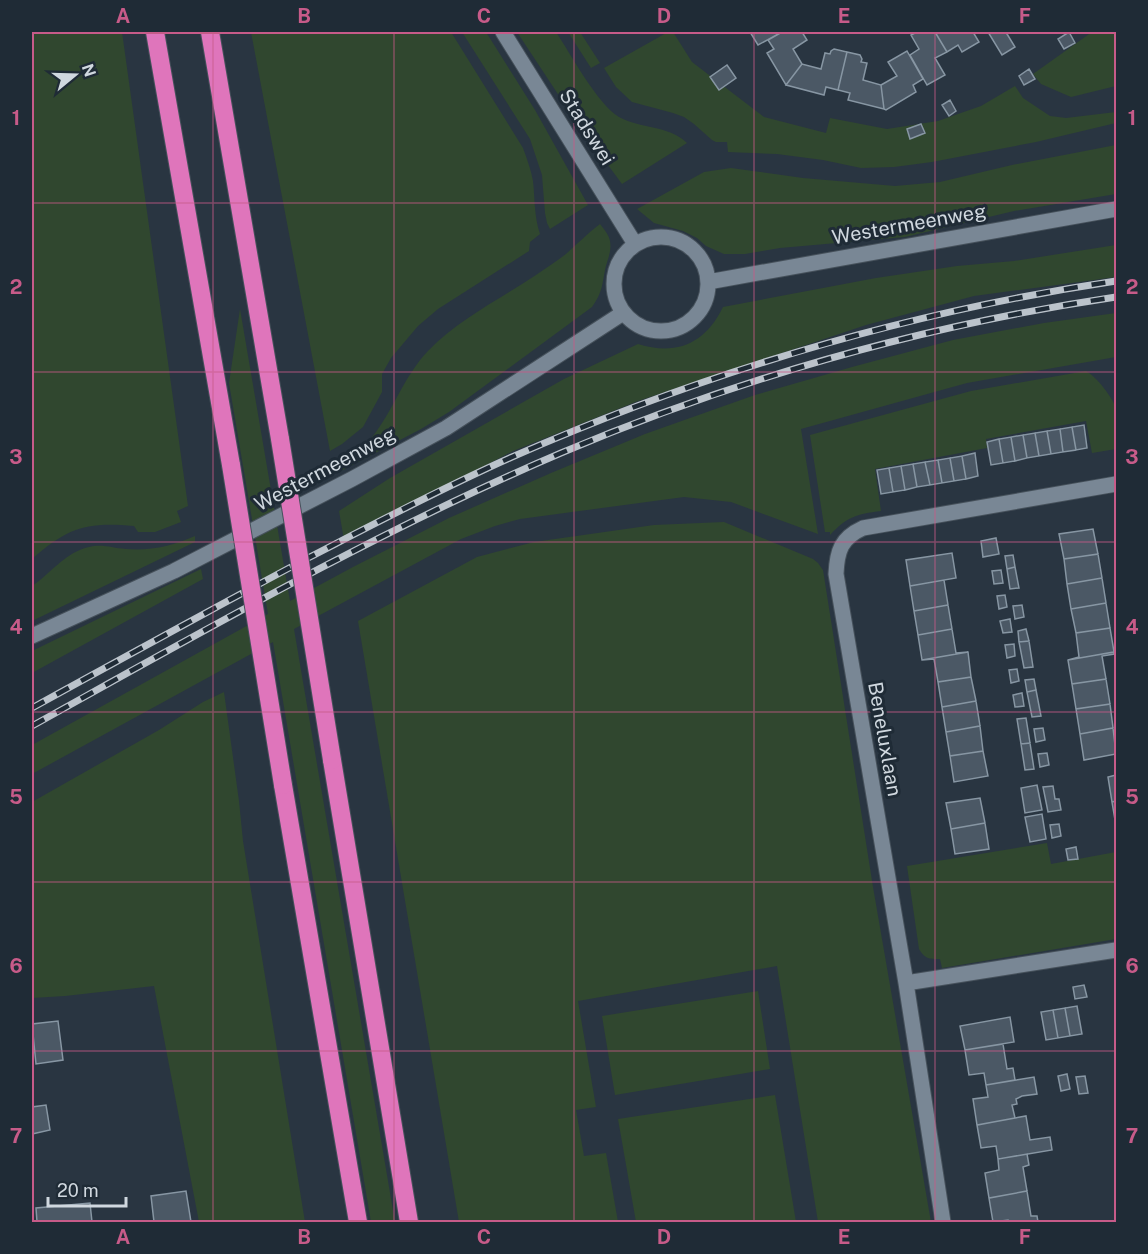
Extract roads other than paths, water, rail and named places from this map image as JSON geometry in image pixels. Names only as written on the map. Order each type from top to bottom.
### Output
[{"type":"highway","points":[[155,32],[231,465],[356,1222]]},
{"type":"highway","points":[[210,32],[280,439],[409,1222]]},
{"type":"street","name":"Stadswei","points":[[503,32],[635,244]]},
{"type":"street","name":"Westermeenweg","points":[[708,282],[1116,209]]},
{"type":"street","points":[[653,237],[673,238],[690,247],[703,263],[708,282],[706,299],[698,314],[685,325],[669,331],[652,331],[636,324],[623,313],[614,289],[614,276],[621,258],[635,244],[653,237]]},
{"type":"street","name":"Westermeenweg","points":[[32,636],[174,571],[446,428],[623,313]]},
{"type":"street","name":"Beneluxlaan","points":[[944,1222],[906,983],[836,574],[837,556],[842,544],[852,533],[863,528],[1116,484]]},
{"type":"street","points":[[906,983],[1116,950]]},
{"type":"railway","points":[[32,708],[272,577],[383,520],[486,469],[585,426],[733,372],[884,328],[1038,294],[1116,281]]},
{"type":"railway","points":[[32,726],[359,548],[493,483],[628,426],[696,401],[834,357],[974,323],[1116,297]]}]
